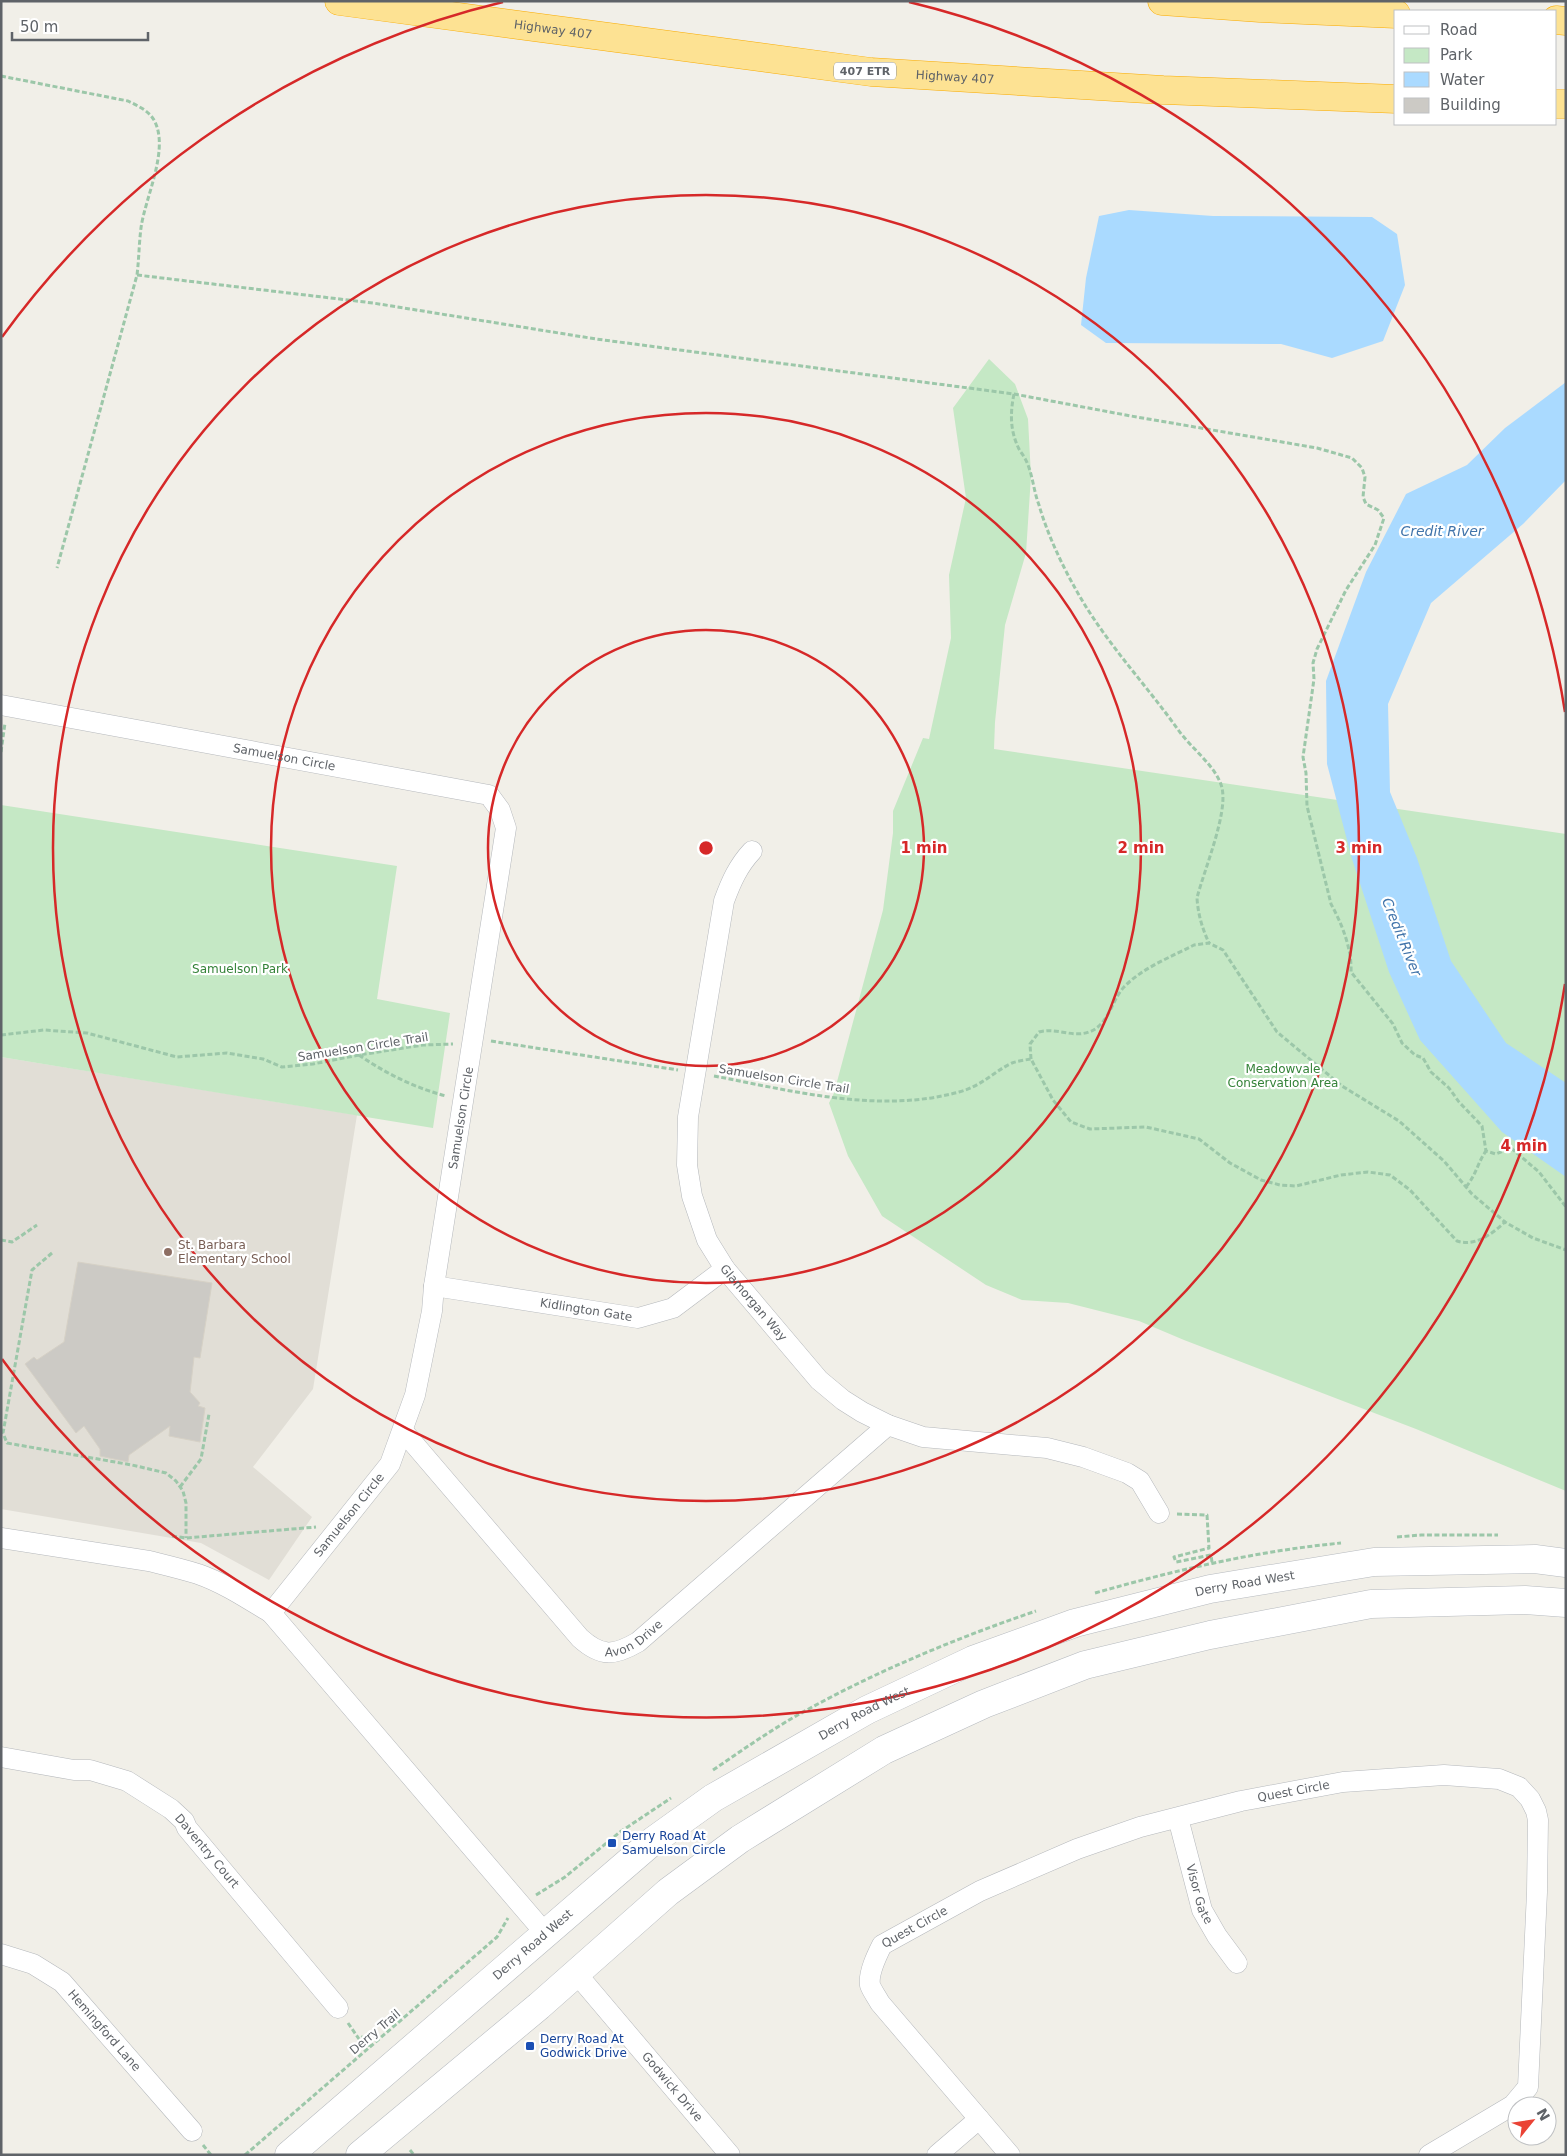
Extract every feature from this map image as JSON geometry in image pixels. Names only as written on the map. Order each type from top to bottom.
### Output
[{"type":"highway","name":"Highway 407","points":[[338,1],[871,72],[1163,90],[1394,98]]},
{"type":"highway","points":[[1162,1],[1260,8],[1394,14]]},
{"type":"main road","name":"Derry Road West","points":[[289,2155],[653,1842],[713,1798],[867,1710],[973,1660],[1075,1623],[1200,1592],[1374,1562],[1535,1559],[1566,1563]]},
{"type":"main road","points":[[360,2155],[539,2006],[668,1892],[740,1838],[884,1750],[984,1704],[1086,1665],[1210,1635],[1371,1604],[1525,1600],[1566,1603]]},
{"type":"street","name":"Samuelson Circle","points":[[4,705],[489,794],[500,810],[506,828],[434,1286],[432,1311],[415,1396],[390,1464],[271,1613]]},
{"type":"street","name":"Glamorgan Way","points":[[752,851],[740,864],[732,877],[724,901],[688,1117],[687,1165],[692,1196],[707,1240],[724,1269],[819,1380],[843,1400],[888,1425],[923,1437],[1048,1448],[1083,1457],[1126,1473],[1140,1481],[1159,1513]]},
{"type":"street","name":"Kidlington Gate","points":[[434,1286],[638,1318],[658,1314],[680,1304],[724,1269]]},
{"type":"street","name":"Avon Drive","points":[[402,1431],[580,1638],[591,1647],[607,1653],[624,1650],[638,1642],[888,1425]]},
{"type":"street","points":[[1,1538],[149,1561],[170,1566],[200,1575],[233,1590],[271,1613],[545,1933]]},
{"type":"street","name":"Daventry Court","points":[[1,1757],[74,1770],[90,1770],[127,1781],[171,1809],[184,1821],[338,2008]]},
{"type":"street","name":"Quest Circle","points":[[1010,2155],[880,2003],[870,1986],[875,1963],[882,1945],[980,1891],[1012,1876],[1078,1849],[1140,1827],[1241,1802],[1342,1782],[1444,1775],[1499,1779],[1526,1792],[1536,1811],[1538,1820],[1537,1892],[1528,2087],[1513,2105],[1429,2155]]},
{"type":"street","name":"Visor Gate","points":[[1178,1818],[1202,1910],[1217,1936],[1237,1962]]},
{"type":"street","name":"Hemingford Lane","points":[[1,1954],[33,1964],[62,1982],[192,2131]]},
{"type":"street","name":"Godwick Drive","points":[[576,1972],[730,2155]]},
{"type":"street","points":[[937,2155],[979,2119]]},
{"type":"path","points":[[1,76],[128,101],[143,108],[154,121],[158,133],[159,153],[141,227],[137,275],[57,568]]},
{"type":"path","points":[[137,275],[373,303],[596,339],[1014,394],[1140,418],[1317,448],[1352,458],[1362,468],[1365,477],[1363,496],[1366,504],[1378,510],[1384,518],[1375,545],[1346,590],[1317,649],[1313,663],[1314,679],[1303,757],[1306,773],[1307,806],[1331,904],[1352,957],[1350,972],[1393,1024],[1402,1042],[1415,1055],[1423,1058],[1430,1072],[1449,1088],[1459,1102],[1482,1126],[1486,1150],[1477,1170],[1466,1187]]},
{"type":"path","points":[[1014,394],[1011,409],[1012,429],[1018,448],[1028,464],[1039,507],[1074,587],[1113,648],[1153,696],[1187,742],[1211,768],[1222,785],[1224,798],[1220,818],[1197,898],[1202,928],[1209,943]]},
{"type":"path","points":[[1,752],[4,705]]},
{"type":"path","points":[[1505,1222],[1475,1242],[1463,1243],[1452,1238],[1410,1190],[1390,1175],[1368,1172],[1341,1175],[1296,1186],[1280,1185],[1261,1180],[1230,1163],[1199,1140],[1146,1127],[1099,1129],[1070,1122],[1053,1100],[1031,1059],[1030,1044],[1039,1032],[1054,1030],[1079,1035],[1091,1032],[1101,1025],[1123,988],[1136,977],[1194,945],[1209,943],[1217,945],[1229,956],[1277,1032],[1342,1086],[1399,1121],[1444,1161],[1466,1187],[1505,1222],[1533,1238],[1566,1250]]},
{"type":"path","name":"Samuelson Circle Trail","points":[[1,1035],[44,1030],[87,1033],[177,1057],[227,1053],[263,1059],[282,1067],[312,1064],[358,1054],[423,1045],[462,1043]]},
{"type":"path","points":[[486,1040],[684,1071]]},
{"type":"path","points":[[358,1054],[379,1068],[420,1088],[464,1100]]},
{"type":"path","name":"Samuelson Circle Trail","points":[[706,1075],[835,1098],[917,1101],[942,1097],[978,1086],[1012,1063],[1031,1059]]},
{"type":"path","points":[[1486,1150],[1496,1154],[1511,1148],[1538,1172],[1566,1207]]},
{"type":"path","points":[[1,1240],[12,1242],[37,1225]]},
{"type":"path","points":[[52,1253],[32,1270],[2,1433],[7,1443],[132,1465],[166,1473],[180,1487],[186,1503],[186,1538]]},
{"type":"path","points":[[180,1487],[201,1459],[209,1414]]},
{"type":"path","points":[[1159,1513],[1207,1515],[1209,1548],[1174,1557],[1176,1562],[1211,1555],[1212,1562]]},
{"type":"path","points":[[172,1536],[186,1538],[309,1527],[340,1527]]},
{"type":"path","name":"Derry Trail","points":[[245,2155],[497,1937],[505,1926],[505,1920],[509,1917]]},
{"type":"path","points":[[338,2008],[359,2039],[362,2036],[370,2046]]},
{"type":"path","points":[[410,2150],[414,2155]]},
{"type":"shaded area","name":"St. Barbara Elementary School","points":[[1,1057],[357,1115],[313,1389],[253,1467],[312,1517],[269,1580],[201,1543],[1,1509]]},
{"type":"green space","name":"Meadowvale Conservation Area","points":[[989,359],[1015,384],[1028,419],[1031,476],[1026,553],[1005,625],[994,749],[1566,834],[1566,1491],[1416,1429],[1139,1321],[1068,1303],[1022,1300],[986,1285],[882,1216],[848,1156],[829,1103],[834,1093],[883,910],[893,833],[893,811],[923,738],[929,739],[951,638],[949,575],[966,498],[953,408]]},
{"type":"green space","name":"Samuelson Park","points":[[1,805],[397,866],[377,999],[450,1013],[433,1128],[1,1057]]},
{"type":"water","points":[[1129,210],[1213,216],[1372,217],[1397,234],[1405,285],[1383,341],[1332,358],[1281,344],[1106,343],[1081,325],[1086,278],[1099,216]]},
{"type":"water","name":"Credit River","points":[[1566,382],[1566,480],[1523,524],[1431,603],[1388,704],[1390,792],[1417,858],[1451,961],[1506,1043],[1566,1083],[1566,1177],[1502,1132],[1420,1040],[1389,972],[1352,859],[1327,764],[1326,681],[1366,572],[1406,494],[1467,465],[1505,428]]},
{"type":"building","points":[[78,1262],[212,1283],[200,1358],[194,1357],[190,1392],[200,1403],[198,1406],[205,1408],[200,1442],[169,1436],[170,1426],[129,1455],[128,1462],[100,1456],[100,1449],[84,1426],[76,1433],[25,1364],[34,1357],[37,1360],[64,1342]]},
{"type":"place","name":"St. Barbara Elementary School","points":[[168,1252]]},
{"type":"place","name":"Derry Road At Samuelson Circle","points":[[612,1843]]},
{"type":"place","name":"Derry Road At Godwick Drive","points":[[530,2046]]}]
